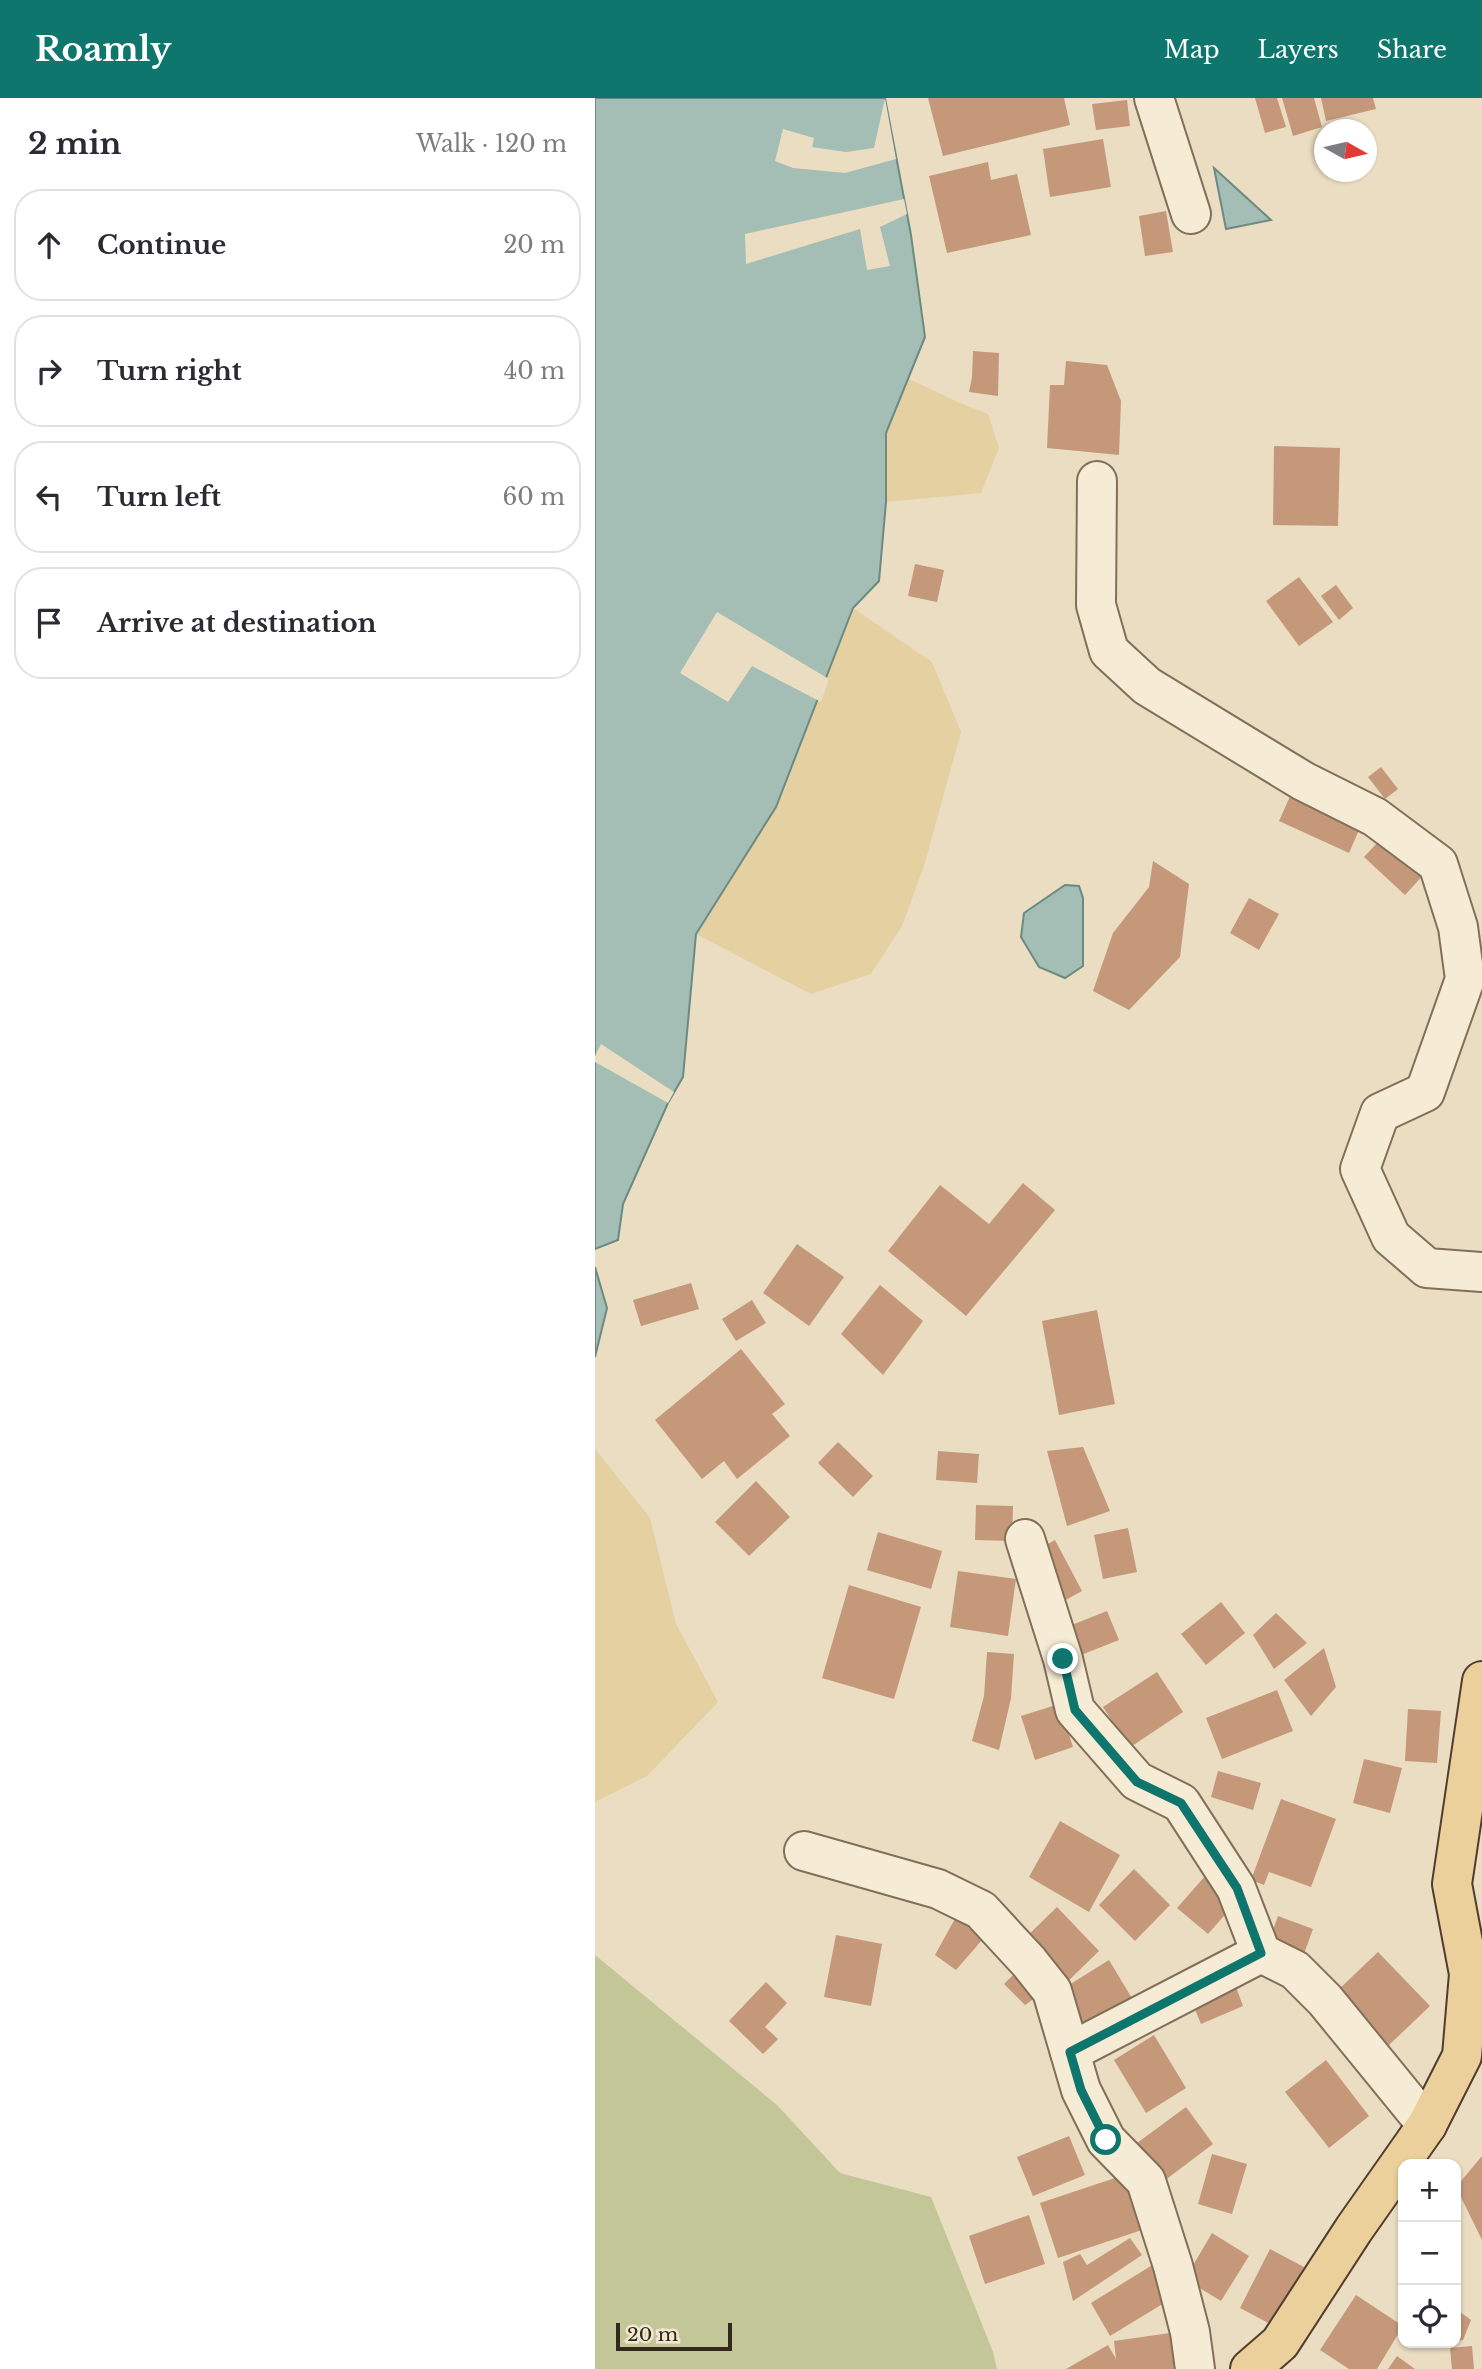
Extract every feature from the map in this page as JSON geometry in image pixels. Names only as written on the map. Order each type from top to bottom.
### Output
[{"type":"main road","points":[[1250,2369],[1280,2343],[1427,2125],[1462,2056],[1469,1974],[1452,1884],[1482,1681]]},
{"type":"street","points":[[1154,98],[1191,214]]},
{"type":"street","points":[[1097,481],[1096,605],[1109,651],[1147,686],[1303,781],[1375,817],[1439,864],[1458,927],[1465,979],[1425,1092],[1380,1113],[1360,1169],[1391,1237],[1427,1268],[1482,1272]]},
{"type":"street","points":[[1025,1539],[1063,1659],[1075,1710],[1137,1782],[1181,1803],[1237,1888],[1261,1953],[1295,1970],[1325,2000],[1427,2125]]},
{"type":"street","points":[[804,1851],[938,1889],[981,1910],[1052,1991],[1081,2090],[1106,2140],[1146,2181],[1173,2266],[1190,2332],[1195,2369]]},
{"type":"street","points":[[1070,2052],[1261,1953]]},
{"type":"green space","points":[[595,1955],[777,2105],[840,2173],[931,2197],[993,2352],[997,2369],[595,2369]]},
{"type":"sand","points":[[907,378],[988,414],[999,448],[981,493],[886,502],[886,433]]},
{"type":"sand","points":[[853,608],[932,662],[961,732],[924,866],[902,926],[871,974],[811,994],[696,934],[776,807]]},
{"type":"sand","points":[[595,1449],[650,1518],[676,1624],[718,1702],[647,1776],[595,1802]]},
{"type":"water","points":[[595,98],[885,98],[911,235],[925,337],[886,433],[886,502],[879,581],[853,608],[776,807],[696,934],[683,1077],[668,1103],[623,1204],[618,1240],[595,1249]]},
{"type":"water","points":[[1214,168],[1271,220],[1226,229]]},
{"type":"water","points":[[1065,885],[1079,886],[1083,898],[1083,966],[1065,978],[1039,967],[1021,937],[1024,913]]},
{"type":"water","points":[[595,1267],[607,1308],[595,1357]]},
{"type":"pier","points":[[885,98],[896,159],[845,173],[793,168],[775,161],[783,129],[814,138],[812,147],[846,152],[874,148]]},
{"type":"pier","points":[[904,199],[907,214],[880,227],[890,266],[867,270],[860,229],[746,264],[745,234]]},
{"type":"pier","points":[[717,612],[829,679],[821,702],[752,666],[728,702],[680,673]]},
{"type":"pier","points":[[601,1044],[674,1092],[668,1103],[595,1062]]},
{"type":"building","points":[[928,98],[1064,98],[1070,125],[943,156]]},
{"type":"building","points":[[1255,98],[1277,98],[1286,127],[1265,133]]},
{"type":"building","points":[[1282,98],[1314,98],[1320,119],[1314,119],[1314,129],[1293,136]]},
{"type":"building","points":[[1321,98],[1373,98],[1376,109],[1326,119]]},
{"type":"building","points":[[1127,100],[1130,126],[1096,130],[1092,104]]},
{"type":"building","points":[[1103,139],[1111,187],[1050,197],[1043,149]]},
{"type":"building","points":[[988,162],[991,180],[1017,174],[1031,235],[947,253],[929,176]]},
{"type":"building","points":[[1166,211],[1173,252],[1145,256],[1139,216]]},
{"type":"building","points":[[973,351],[999,353],[998,396],[969,392]]},
{"type":"building","points":[[1066,361],[1107,365],[1121,401],[1119,455],[1047,448],[1050,385],[1064,385]]},
{"type":"building","points":[[1274,446],[1340,448],[1338,526],[1273,525]]},
{"type":"building","points":[[915,564],[944,570],[937,602],[908,596]]},
{"type":"building","points":[[1299,577],[1333,622],[1299,646],[1266,601]]},
{"type":"building","points":[[1336,585],[1353,608],[1339,620],[1321,596]]},
{"type":"building","points":[[1381,767],[1398,789],[1385,799],[1368,777]]},
{"type":"building","points":[[1292,792],[1362,823],[1349,853],[1279,821]]},
{"type":"building","points":[[1378,842],[1399,860],[1405,853],[1426,872],[1405,895],[1364,857]]},
{"type":"building","points":[[1153,861],[1189,884],[1180,957],[1129,1010],[1093,991],[1113,933],[1149,887]]},
{"type":"building","points":[[1249,898],[1279,914],[1259,950],[1230,933]]},
{"type":"building","points":[[1023,1183],[1055,1210],[966,1316],[888,1251],[940,1185],[989,1224]]},
{"type":"building","points":[[797,1244],[844,1277],[809,1326],[763,1293]]},
{"type":"building","points":[[691,1283],[699,1309],[641,1326],[633,1300]]},
{"type":"building","points":[[880,1285],[923,1321],[883,1375],[841,1334]]},
{"type":"building","points":[[752,1300],[766,1323],[736,1341],[722,1319]]},
{"type":"building","points":[[1097,1310],[1115,1404],[1059,1415],[1042,1321]]},
{"type":"building","points":[[741,1349],[785,1404],[772,1414],[790,1436],[737,1479],[724,1461],[702,1479],[655,1420]]},
{"type":"building","points":[[838,1442],[873,1476],[853,1497],[818,1463]]},
{"type":"building","points":[[1083,1447],[1110,1511],[1067,1526],[1047,1451]]},
{"type":"building","points":[[938,1451],[979,1454],[977,1483],[936,1480]]},
{"type":"building","points":[[756,1481],[790,1517],[749,1556],[715,1522]]},
{"type":"building","points":[[976,1505],[1013,1506],[1012,1541],[975,1540]]},
{"type":"building","points":[[1128,1528],[1137,1572],[1103,1579],[1094,1535]]},
{"type":"building","points":[[878,1532],[942,1551],[931,1589],[867,1570]]},
{"type":"building","points":[[1055,1540],[1082,1591],[1062,1602],[1035,1551]]},
{"type":"building","points":[[958,1571],[1016,1579],[1008,1636],[950,1627]]},
{"type":"building","points":[[849,1585],[921,1607],[894,1699],[822,1678]]},
{"type":"building","points":[[1221,1602],[1245,1633],[1206,1665],[1181,1634]]},
{"type":"building","points":[[1107,1611],[1119,1640],[1076,1657],[1064,1628]]},
{"type":"building","points":[[1276,1613],[1307,1643],[1274,1669],[1253,1635]]},
{"type":"building","points":[[1324,1648],[1336,1687],[1311,1716],[1284,1680]]},
{"type":"building","points":[[987,1652],[1014,1654],[1011,1698],[999,1750],[972,1741],[984,1696]]},
{"type":"building","points":[[1157,1672],[1183,1712],[1129,1748],[1103,1707]]},
{"type":"building","points":[[1277,1690],[1293,1731],[1222,1759],[1206,1718]]},
{"type":"building","points":[[1059,1704],[1073,1747],[1035,1760],[1021,1716]]},
{"type":"building","points":[[1408,1709],[1441,1711],[1437,1763],[1405,1761]]},
{"type":"building","points":[[1364,1759],[1402,1768],[1390,1813],[1353,1803]]},
{"type":"building","points":[[1218,1771],[1261,1783],[1253,1810],[1211,1797]]},
{"type":"building","points":[[1281,1799],[1336,1819],[1311,1887],[1269,1872],[1264,1885],[1251,1880]]},
{"type":"building","points":[[1060,1821],[1120,1855],[1089,1912],[1029,1877]]},
{"type":"building","points":[[1134,1869],[1170,1905],[1135,1941],[1099,1905]]},
{"type":"building","points":[[1206,1875],[1237,1901],[1208,1934],[1177,1908]]},
{"type":"building","points":[[1057,1907],[1099,1951],[1061,1988],[1019,1944]]},
{"type":"building","points":[[957,1915],[989,1932],[956,1970],[935,1955]]},
{"type":"building","points":[[1278,1916],[1313,1929],[1301,1962],[1266,1949]]},
{"type":"building","points":[[836,1935],[882,1944],[871,2006],[824,1997]]},
{"type":"building","points":[[1378,1952],[1430,2006],[1388,2046],[1336,1992]]},
{"type":"building","points":[[1109,1960],[1136,2005],[1088,2035],[1061,1990]]},
{"type":"building","points":[[1024,1964],[1045,1991],[1025,2005],[1004,1984]]},
{"type":"building","points":[[766,1982],[787,2003],[765,2027],[778,2039],[763,2054],[729,2021]]},
{"type":"building","points":[[1235,1984],[1243,2006],[1201,2024],[1192,2002]]},
{"type":"building","points":[[1154,2035],[1186,2088],[1146,2113],[1114,2060]]},
{"type":"building","points":[[1326,2060],[1369,2116],[1329,2148],[1285,2092]]},
{"type":"building","points":[[1186,2107],[1213,2144],[1160,2184],[1133,2146]]},
{"type":"building","points":[[1069,2136],[1085,2175],[1033,2196],[1017,2157]]},
{"type":"building","points":[[1212,2154],[1247,2164],[1232,2214],[1198,2204]]},
{"type":"building","points":[[1482,2156],[1482,2240],[1461,2197],[1461,2181]]},
{"type":"building","points":[[1133,2172],[1151,2227],[1058,2258],[1040,2203]]},
{"type":"building","points":[[1029,2215],[1045,2264],[985,2284],[969,2236]]},
{"type":"building","points":[[1212,2233],[1249,2256],[1221,2301],[1185,2279]]},
{"type":"building","points":[[1130,2238],[1142,2255],[1073,2301],[1063,2262],[1080,2254],[1087,2265]]},
{"type":"building","points":[[1270,2249],[1304,2267],[1274,2326],[1240,2308]]},
{"type":"building","points":[[1154,2264],[1174,2297],[1110,2336],[1091,2303]]},
{"type":"building","points":[[1356,2295],[1398,2323],[1398,2334],[1377,2369],[1349,2369],[1320,2350]]},
{"type":"building","points":[[1461,2313],[1471,2320],[1461,2340]]},
{"type":"building","points":[[1177,2332],[1182,2369],[1066,2369],[1108,2345],[1116,2359],[1114,2341]]},
{"type":"building","points":[[1472,2346],[1474,2369],[1452,2369],[1450,2348]]},
{"type":"building","points":[[1397,2356],[1415,2369],[1388,2369]]},
{"type":"route","points":[[1063,1659],[1075,1710],[1137,1782],[1181,1803],[1237,1888],[1261,1953],[1070,2052],[1081,2090],[1106,2140]]}]
